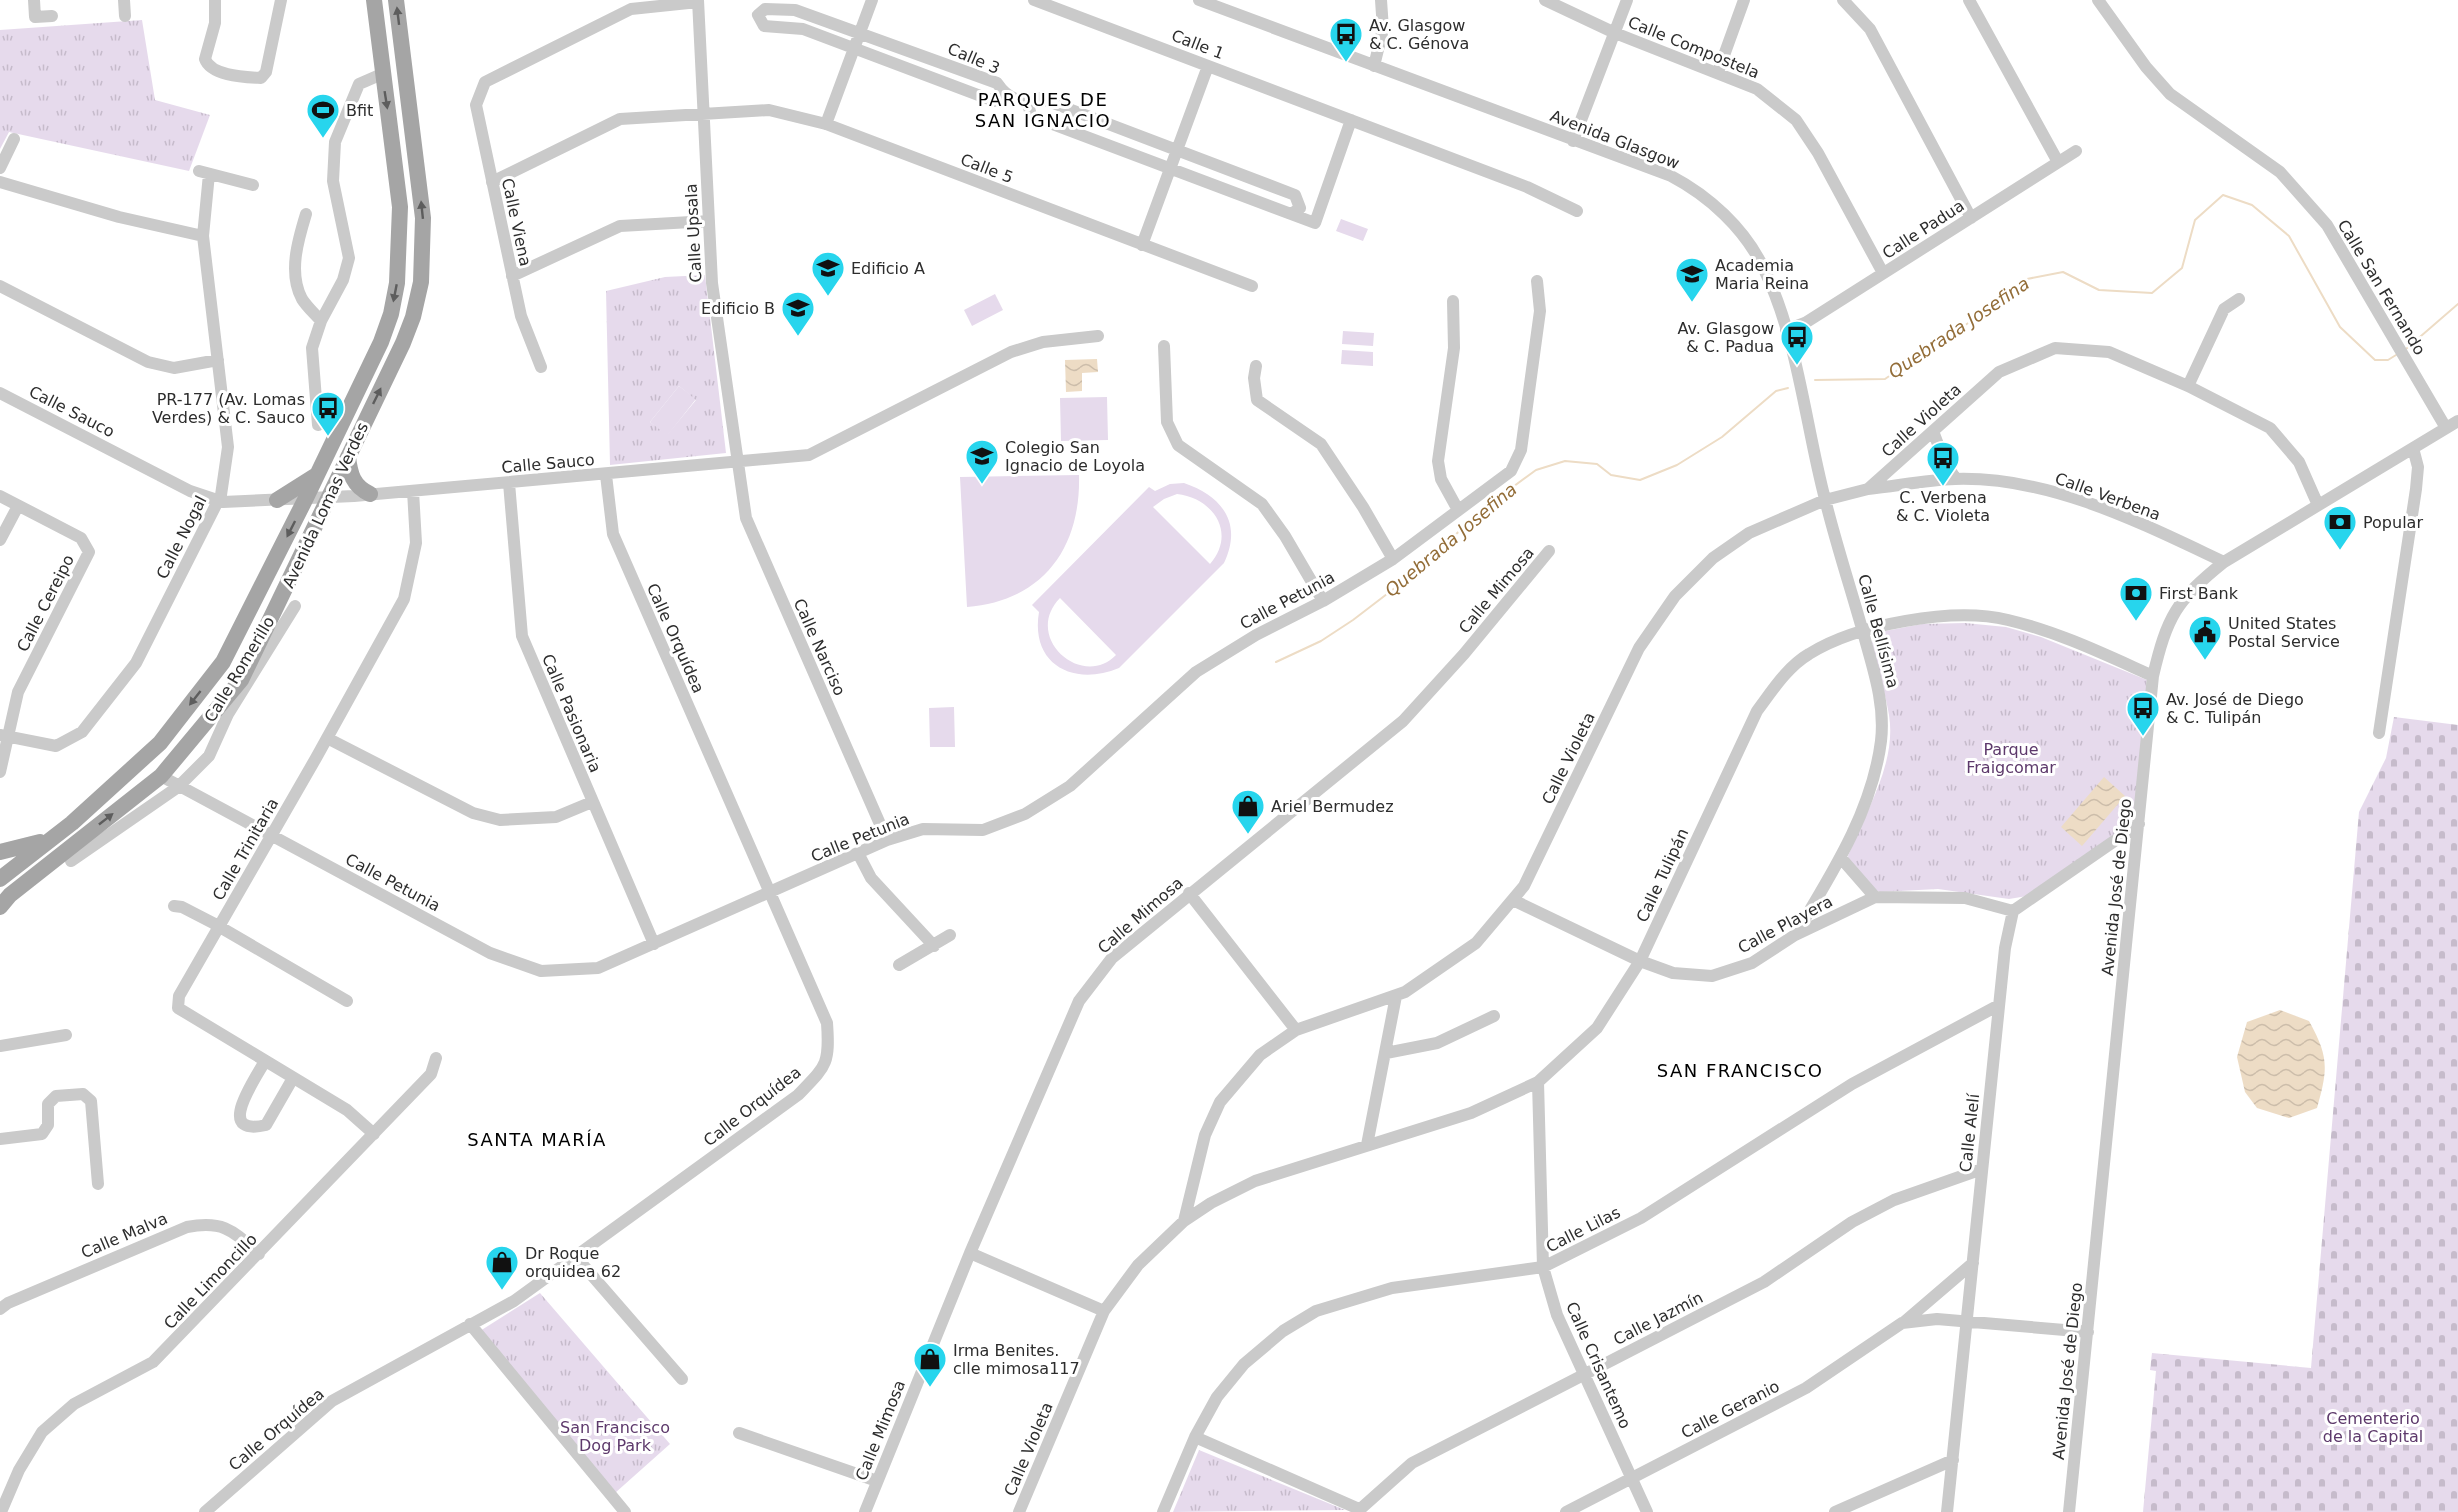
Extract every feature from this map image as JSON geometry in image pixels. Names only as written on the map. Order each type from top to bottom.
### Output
[{"type":"main road","name":"Avenida Lomas Verdes","points":[[2,888],[52,838],[160,743],[223,662],[306,498],[381,342],[391,314],[400,251],[398,179],[382,74],[374,0]]},
{"type":"main road","name":"Avenida Lomas Verdes","points":[[2,888],[161,776],[241,680],[403,343],[413,317],[421,282],[423,219],[396,0]]},
{"type":"main road","points":[[348,457],[354,482],[360,489],[370,494]]},
{"type":"main road","points":[[277,500],[318,473]]},
{"type":"main road","points":[[0,852],[52,838]]},
{"type":"street","points":[[34,0],[35,17],[52,16]]},
{"type":"street","points":[[124,0],[124,16]]},
{"type":"street","points":[[215,0],[215,23],[205,59],[206,64],[214,70],[261,78],[266,72],[281,0]]},
{"type":"street","points":[[826,124],[872,0]]},
{"type":"street","name":"Calle 1","points":[[1034,0],[1527,187],[1577,211]]},
{"type":"street","name":"Avenida Glasgow","points":[[1199,0],[1671,176],[1718,208],[1742,235],[1763,266],[1786,330],[1825,500]]},
{"type":"street","points":[[1374,66],[1383,29],[1381,0]]},
{"type":"street","name":"Calle Compostela","points":[[1545,0],[1615,33],[1757,89],[1796,120],[1818,153],[1883,273]]},
{"type":"street","points":[[1573,141],[1627,0]]},
{"type":"street","points":[[1718,72],[1744,0]]},
{"type":"street","points":[[1843,0],[1870,29],[1971,218]]},
{"type":"street","points":[[1970,0],[2058,162]]},
{"type":"street","name":"Calle San Fernando","points":[[2098,0],[2146,67],[2170,94],[2280,172],[2327,225],[2446,428]]},
{"type":"street","name":"Calle Viena","points":[[541,367],[521,316],[476,105],[485,83],[631,9],[698,1]]},
{"type":"street","name":"Calle Upsala","points":[[698,1],[712,283],[737,463]]},
{"type":"street","name":"Calle 3","points":[[854,48],[802,29],[764,26],[758,15],[765,9],[795,10],[997,83],[1004,94],[1028,103],[1040,98],[1295,195],[1300,208],[1293,213]]},
{"type":"street","points":[[854,48],[994,101],[1004,94]]},
{"type":"street","points":[[1142,245],[1208,66]]},
{"type":"street","points":[[318,425],[312,348],[321,321],[343,280],[348,258],[333,181],[335,142],[359,84],[382,74]]},
{"type":"street","points":[[1028,103],[1031,116],[1315,223],[1351,120]]},
{"type":"street","name":"Calle 5","points":[[492,182],[620,119],[704,112],[769,110],[826,124],[1252,286]]},
{"type":"street","points":[[0,168],[14,139]]},
{"type":"street","name":"Calle Padua","points":[[1786,330],[1805,323],[2076,152]]},
{"type":"street","name":"Calle Nogal","points":[[3,736],[56,746],[82,732],[136,663],[218,502],[228,447],[203,236],[204,173],[253,185]]},
{"type":"street","points":[[0,182],[119,217],[203,236]]},
{"type":"street","points":[[306,214],[296,247],[296,273],[301,298],[321,321]]},
{"type":"street","points":[[512,276],[620,226],[709,221]]},
{"type":"street","name":"Calle Petunia","points":[[161,776],[490,953],[541,971],[598,968],[887,840],[923,829],[983,830],[1025,814],[1070,786],[1196,672],[1256,635],[1323,601],[1393,559],[1511,471],[1521,450],[1540,311],[1537,281]]},
{"type":"street","points":[[0,286],[148,362],[174,368],[218,360]]},
{"type":"street","points":[[2188,386],[2224,309],[2239,299]]},
{"type":"street","points":[[1453,301],[1454,348],[1438,461],[1441,479],[1458,510]]},
{"type":"street","name":"Calle Sauco","points":[[0,393],[190,492],[218,502],[277,500],[606,475],[809,455],[1011,352],[1043,342],[1098,336]]},
{"type":"street","points":[[1164,346],[1167,422],[1178,446],[1262,504],[1286,536],[1323,601]]},
{"type":"street","name":"Calle Violeta","points":[[1019,1512],[1104,1311],[1138,1265],[1184,1221],[1205,1135],[1220,1102],[1260,1055],[1296,1030],[1396,996],[1476,943],[1524,886],[1639,648],[1675,596],[1713,558],[1749,533],[1825,500],[1868,489],[1999,372],[2055,348],[2109,352],[2188,386],[2270,428],[2299,462],[2318,505]]},
{"type":"street","points":[[1256,366],[1254,378],[1257,399],[1321,444],[1363,507],[1393,559]]},
{"type":"street","name":"Avenida José de Diego","points":[[2069,1512],[2153,676],[2163,632],[2179,603],[2195,585],[2224,562],[2458,421]]},
{"type":"street","points":[[1933,431],[1945,463],[1956,479]]},
{"type":"street","points":[[2379,733],[2418,467],[2413,448]]},
{"type":"street","name":"Calle Narciso","points":[[737,463],[746,518],[887,840]]},
{"type":"street","name":"Calle Orquídea","points":[[204,1512],[332,1401],[514,1301],[798,1095],[823,1069],[829,1052],[827,1023],[613,534],[606,475]]},
{"type":"street","name":"Calle Verbena","points":[[1868,489],[1956,479],[2021,485],[2071,496],[2133,519],[2224,562]]},
{"type":"street","name":"Calle Pasionaria","points":[[509,483],[522,636],[654,944]]},
{"type":"street","name":"Calle Trinitaria","points":[[374,1134],[347,1110],[178,1008],[179,996],[272,836],[404,599],[416,543],[413,491]]},
{"type":"street","name":"Calle Cereipo","points":[[0,496],[81,538],[89,552],[18,692],[3,736]]},
{"type":"street","name":"Calle Bellísima","points":[[1795,935],[1841,858],[1874,780],[1881,739],[1880,695],[1825,500]]},
{"type":"street","points":[[0,540],[18,506]]},
{"type":"street","name":"Calle Mimosa","points":[[865,1512],[970,1253],[1079,1001],[1112,958],[1403,721],[1464,654],[1549,551]]},
{"type":"street","name":"Calle Romerillo","points":[[71,861],[178,787],[209,756],[228,714],[295,606]]},
{"type":"street","name":"Calle Tulipán","points":[[1184,1221],[1211,1203],[1256,1181],[1471,1113],[1538,1082],[1598,1028],[1640,961],[1757,711],[1780,679],[1808,654],[1862,629],[1936,616],[2006,620],[2054,633],[2153,676]]},
{"type":"street","points":[[0,772],[3,736]]},
{"type":"street","points":[[327,738],[473,813],[500,820],[556,816],[592,802]]},
{"type":"street","points":[[2013,911],[2139,824]]},
{"type":"street","points":[[858,854],[871,878],[934,946]]},
{"type":"street","points":[[1841,858],[1875,897]]},
{"type":"street","points":[[1189,893],[1296,1030]]},
{"type":"street","name":"Calle Playera","points":[[1513,900],[1640,961],[1673,973],[1712,975],[1752,963],[1795,935],[1875,897],[1965,898],[2013,911]]},
{"type":"street","points":[[174,906],[182,907],[220,927],[347,1001]]},
{"type":"street","name":"Calle Alelí","points":[[1947,1512],[2005,948],[2013,911]]},
{"type":"street","points":[[899,966],[950,935]]},
{"type":"street","points":[[1367,1145],[1396,996]]},
{"type":"street","name":"Calle Lilas","points":[[1163,1512],[1195,1437],[1217,1397],[1244,1364],[1283,1331],[1316,1311],[1392,1288],[1543,1267],[1641,1218],[1852,1084],[1999,1005]]},
{"type":"street","points":[[1386,1053],[1437,1043],[1494,1016]]},
{"type":"street","points":[[0,1046],[66,1035]]},
{"type":"street","name":"Calle Limoncillo","points":[[1,1512],[19,1470],[42,1432],[74,1404],[153,1362],[431,1074],[436,1058]]},
{"type":"street","points":[[265,1061],[242,1101],[239,1116],[244,1126],[250,1129],[266,1125],[293,1078]]},
{"type":"street","name":"Calle Crisantemo","points":[[1538,1082],[1543,1267],[1557,1315],[1647,1512]]},
{"type":"street","points":[[0,1139],[42,1134],[48,1125],[48,1104],[56,1096],[83,1094],[91,1101],[98,1184]]},
{"type":"street","name":"Calle Jazmín","points":[[1358,1511],[1412,1463],[1764,1282],[1852,1222],[1894,1200],[1982,1169]]},
{"type":"street","points":[[1193,1187],[1211,1203]]},
{"type":"street","name":"Calle Malva","points":[[0,1309],[8,1303],[187,1227],[206,1223],[228,1227],[259,1254]]},
{"type":"street","points":[[970,1253],[1104,1311]]},
{"type":"street","points":[[576,1257],[682,1379]]},
{"type":"street","name":"Calle Geranio","points":[[1566,1512],[1806,1388],[1902,1323],[1973,1263]]},
{"type":"street","name":"Calle Geranio","points":[[1902,1323],[1937,1318],[2088,1332]]},
{"type":"street","points":[[470,1324],[625,1512]]},
{"type":"street","points":[[739,1433],[877,1481]]},
{"type":"street","points":[[1195,1437],[1358,1511]]},
{"type":"street","points":[[1835,1512],[1953,1460]]},
{"type":"green space","points":[[142,20],[155,100],[210,115],[189,171],[9,132],[0,149],[0,30]]},
{"type":"green space","points":[[1341,219],[1368,229],[1363,241],[1336,231]]},
{"type":"green space","points":[[705,275],[726,453],[610,465],[606,291],[665,277]],"holes":[[[679,386],[696,400],[667,435],[650,422]]]},
{"type":"green space","points":[[995,294],[1003,310],[972,326],[964,310]]},
{"type":"green space","points":[[1343,331],[1374,333],[1373,346],[1342,344]]},
{"type":"green space","points":[[1342,350],[1373,352],[1373,366],[1341,364]]},
{"type":"green space","points":[[679,386],[696,399],[667,436],[650,422]]},
{"type":"green space","points":[[1107,397],[1108,440],[1061,441],[1060,398]]},
{"type":"green space","points":[[1079,475],[1078,502],[1073,526],[1064,548],[1052,566],[1036,582],[1016,594],[993,603],[967,607],[960,477]]},
{"type":"green space","points":[[1184,483],[1209,495],[1225,513],[1230,524],[1231,535],[1224,563],[1119,668],[1086,675],[1072,673],[1059,667],[1048,658],[1041,646],[1038,630],[1039,612],[1032,605],[1149,487],[1155,491],[1170,484]],"holes":[[[1177,494],[1201,502],[1217,519],[1221,529],[1221,541],[1218,552],[1210,564],[1153,507]],[[1060,598],[1116,655],[1102,664],[1088,666],[1073,663],[1061,654],[1052,642],[1048,628],[1050,613]]]},
{"type":"green space","name":"Parque Fraigcomar","points":[[1965,623],[2006,627],[2041,637],[2147,680],[2135,807],[2123,829],[2027,896],[2009,899],[1938,889],[1880,892],[1873,889],[1849,861],[1848,856],[1878,787],[1888,752],[1889,715],[1872,643],[1875,633],[1922,624]]},
{"type":"green space","points":[[954,707],[955,747],[930,747],[929,708]]},
{"type":"green space","name":"Cementerio de la Capital","points":[[2394,717],[2458,725],[2458,1512],[2143,1512],[2156,1371],[2150,1370],[2152,1353],[2311,1368],[2359,812],[2386,758]]},
{"type":"green space","name":"San Francisco Dog Park","points":[[540,1293],[670,1444],[615,1493],[480,1331]]},
{"type":"green space","points":[[1199,1450],[1345,1510],[1173,1512]]},
{"type":"water","points":[[1097,359],[1098,372],[1082,373],[1082,391],[1066,392],[1065,360]]},
{"type":"water","points":[[2104,777],[2125,796],[2082,846],[2061,827]]},
{"type":"water","points":[[2280,1010],[2309,1021],[2316,1033],[2325,1063],[2317,1108],[2289,1118],[2257,1108],[2245,1092],[2237,1057],[2247,1022]]},
{"type":"waterway","name":"Quebrada Josefina","points":[[1815,380],[1885,379],[1992,308],[2027,279],[2063,272],[2099,290],[2152,293],[2182,268],[2195,220],[2223,195],[2252,205],[2289,236],[2340,327],[2375,360],[2388,360],[2396,355]]},
{"type":"waterway","name":"Quebrada Josefina","points":[[2406,349],[2458,304]]},
{"type":"waterway","name":"Quebrada Josefina","points":[[1276,662],[1321,641],[1353,620],[1400,584],[1491,503],[1536,470],[1565,461],[1597,464],[1611,475],[1640,480],[1677,465],[1722,437],[1776,391],[1788,388]]},
{"type":"place","name":"Av. Glasgow & C. Génova","points":[[1346,63]]},
{"type":"place","name":"Bfit","points":[[323,139]]},
{"type":"place","name":"Edificio A","points":[[828,297]]},
{"type":"place","name":"Academia Maria Reina","points":[[1692,303]]},
{"type":"place","name":"Edificio B","points":[[798,337]]},
{"type":"place","name":"Av. Glasgow & C. Padua","points":[[1797,366]]},
{"type":"place","name":"PR-177 (Av. Lomas Verdes) & C. Sauco","points":[[328,437]]},
{"type":"place","name":"Colegio San Ignacio de Loyola","points":[[982,485]]},
{"type":"place","name":"C. Verbena & C. Violeta","points":[[1943,487]]},
{"type":"place","name":"Popular","points":[[2340,551]]},
{"type":"place","name":"First Bank","points":[[2136,622]]},
{"type":"place","name":"United States Postal Service","points":[[2205,661]]},
{"type":"place","name":"Av. José de Diego & C. Tulipán","points":[[2143,737]]},
{"type":"place","name":"Ariel Bermudez","points":[[1248,835]]},
{"type":"place","name":"Dr Roque orquidea 62","points":[[502,1291]]},
{"type":"place","name":"Irma Benites. clle mimosa117","points":[[930,1388]]},
{"type":"district","name":"PARQUES DE SAN IGNACIO","points":[[1043,110]]},
{"type":"district","name":"SAN FRANCISCO","points":[[1740,1071]]},
{"type":"district","name":"SANTA MARÍA","points":[[537,1140]]}]
